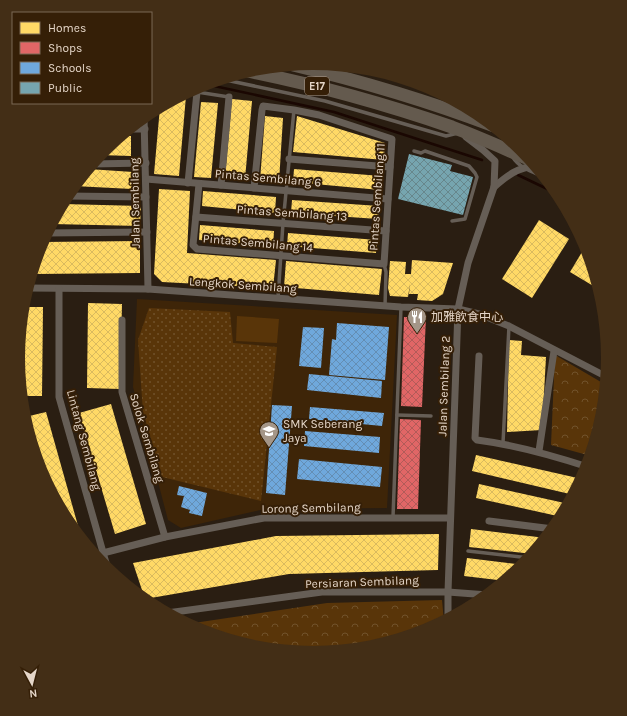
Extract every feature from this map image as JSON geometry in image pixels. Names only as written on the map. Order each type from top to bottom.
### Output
[{"type":"highway","name":"E17","points":[[323,70],[448,109],[476,119]]},
{"type":"highway","name":"E17","points":[[262,74],[319,86],[385,105],[459,129],[519,155]]},
{"type":"main road","points":[[448,109],[460,109]]},
{"type":"street","points":[[188,183],[197,94]]},
{"type":"street","points":[[221,185],[229,97]]},
{"type":"street","points":[[254,188],[262,110],[264,106],[294,110]]},
{"type":"street","name":"Pintas Sembilang 11","points":[[294,110],[319,115],[392,139],[384,264]]},
{"type":"street","name":"Jalan Sembilang","points":[[145,124],[148,289]]},
{"type":"street","points":[[138,129],[145,129]]},
{"type":"street","name":"Jalan Sembilang 2","points":[[448,613],[458,309],[468,263],[494,187],[495,161],[459,129]]},
{"type":"street","points":[[289,159],[390,167]]},
{"type":"street","points":[[101,164],[146,163]]},
{"type":"street","points":[[494,187],[520,168],[529,166]]},
{"type":"street","name":"Pintas Sembilang 6","points":[[146,179],[388,199]]},
{"type":"street","name":"Pintas Sembilang 14","points":[[199,184],[193,245],[197,249],[384,264]]},
{"type":"street","points":[[75,196],[146,197]]},
{"type":"street","name":"Pintas Sembilang 13","points":[[196,217],[386,231]]},
{"type":"street","points":[[54,233],[147,232]]},
{"type":"street","name":"Lengkok Sembilang","points":[[34,288],[148,289],[401,307],[458,309],[479,314],[509,326],[601,374]]},
{"type":"street","name":"Lintang Sembilang","points":[[59,289],[59,397],[104,556]]},
{"type":"street","name":"Solok Sembilang","points":[[122,320],[122,392],[165,537]]},
{"type":"street","points":[[539,451],[554,350]]},
{"type":"street","points":[[479,356],[475,438],[477,440],[503,443],[539,451],[581,465]]},
{"type":"street","name":"Lorong Sembilang","points":[[103,553],[165,537],[264,518],[450,518]]},
{"type":"street","points":[[489,521],[546,528]]},
{"type":"street","name":"Persiaran Sembilang","points":[[176,612],[322,592],[448,592],[479,594]]},
{"type":"lane","points":[[232,81],[353,109],[446,136],[456,135],[459,129]]},
{"type":"lane","points":[[200,92],[229,97]]},
{"type":"lane","points":[[278,298],[283,223],[294,110]]},
{"type":"lane","points":[[467,123],[470,115]]},
{"type":"lane","points":[[509,146],[512,156],[516,162],[534,173]]},
{"type":"lane","points":[[414,151],[421,152],[425,150],[469,166],[475,173],[477,177],[465,219],[452,221]]},
{"type":"lane","points":[[384,264],[386,272],[386,306]]},
{"type":"lane","points":[[393,517],[401,307]]},
{"type":"lane","points":[[503,443],[509,326]]},
{"type":"lane","points":[[397,415],[431,416]]},
{"type":"lane","points":[[468,551],[522,557]]},
{"type":"shaded area","name":"SMK Seberang Jaya","points":[[137,299],[397,315],[387,508],[265,509],[181,528],[168,520],[133,387]]},
{"type":"green space","points":[[149,308],[230,312],[233,343],[277,347],[261,501],[162,477],[143,412],[138,340]]},
{"type":"green space","points":[[237,316],[279,319],[277,343],[236,341]]},
{"type":"green space","points":[[555,355],[601,382],[600,396],[586,455],[551,445]]},
{"type":"green space","points":[[442,600],[443,616],[424,625],[388,637],[332,646],[295,646],[257,641],[239,637],[198,622],[327,603]]},
{"type":"building: Homes","points":[[186,99],[179,176],[154,174],[159,114]]},
{"type":"building: Homes","points":[[232,99],[252,101],[245,179],[225,178]]},
{"type":"building: Homes","points":[[201,102],[218,103],[211,178],[194,177]]},
{"type":"building: Homes","points":[[265,116],[283,118],[279,182],[260,180]]},
{"type":"building: Homes","points":[[297,116],[385,143],[384,160],[293,152]]},
{"type":"building: Homes","points":[[129,136],[131,136],[131,156],[108,155]]},
{"type":"building: Homes","points":[[294,169],[381,176],[380,190],[293,182]]},
{"type":"building: Homes","points":[[96,170],[133,172],[132,189],[82,186]]},
{"type":"building: Homes","points":[[159,189],[190,191],[187,253],[276,260],[273,288],[162,282],[154,274]]},
{"type":"building: Homes","points":[[203,191],[276,197],[275,213],[202,206]]},
{"type":"building: Homes","points":[[292,200],[379,206],[378,219],[291,213]]},
{"type":"building: Homes","points":[[70,204],[141,206],[140,226],[58,224]]},
{"type":"building: Homes","points":[[539,220],[569,239],[532,298],[502,279]]},
{"type":"building: Homes","points":[[200,225],[274,231],[273,246],[199,240]]},
{"type":"building: Homes","points":[[288,233],[377,240],[376,253],[287,246]]},
{"type":"building: Homes","points":[[140,241],[140,273],[38,274],[50,242]]},
{"type":"building: Homes","points":[[582,252],[593,286],[570,272]]},
{"type":"building: Homes","points":[[412,260],[453,263],[443,294],[432,301],[417,300],[418,294],[409,294],[410,284],[408,297],[390,296],[388,288],[390,261],[406,262],[405,274],[411,274]]},
{"type":"building: Homes","points":[[286,261],[382,269],[379,295],[284,287]]},
{"type":"building: Homes","points":[[88,303],[122,304],[120,389],[87,388]]},
{"type":"building: Homes","points":[[30,307],[43,307],[42,396],[27,396],[25,358],[27,320]]},
{"type":"building: Homes","points":[[509,340],[522,341],[521,355],[546,357],[542,430],[507,432]]},
{"type":"building: Homes","points":[[111,404],[146,524],[115,534],[79,413]]},
{"type":"building: Homes","points":[[46,412],[77,522],[55,486],[47,468],[40,451],[31,415]]},
{"type":"building: Homes","points":[[476,455],[576,478],[568,494],[472,471]]},
{"type":"building: Homes","points":[[479,484],[563,503],[555,515],[476,498]]},
{"type":"building: Homes","points":[[471,529],[539,537],[526,553],[469,547]]},
{"type":"building: Homes","points":[[439,534],[438,570],[289,574],[153,598],[142,590],[133,563],[276,536]]},
{"type":"building: Homes","points":[[467,558],[516,564],[498,580],[464,576]]},
{"type":"building: Shops","points":[[404,317],[426,317],[422,407],[401,406]]},
{"type":"building: Shops","points":[[400,419],[421,420],[418,509],[397,509]]},
{"type":"building: Schools","points":[[337,323],[389,327],[385,380],[329,375],[332,339],[336,340]]},
{"type":"building: Schools","points":[[303,327],[324,328],[321,368],[299,366]]},
{"type":"building: Schools","points":[[309,374],[382,381],[381,398],[307,390]]},
{"type":"building: Schools","points":[[272,405],[292,406],[285,495],[266,493]]},
{"type":"building: Schools","points":[[310,407],[384,413],[382,426],[309,419]]},
{"type":"building: Schools","points":[[305,431],[380,437],[379,453],[304,446]]},
{"type":"building: Schools","points":[[299,459],[382,467],[380,487],[297,479]]},
{"type":"building: Schools","points":[[179,486],[207,493],[202,516],[189,513],[190,510],[181,507],[184,496],[177,495]]},
{"type":"building: Public","points":[[409,154],[452,165],[450,171],[473,177],[463,215],[398,199]]},
{"type":"waterway","points":[[217,86],[334,112],[482,160]]},
{"type":"waterway","points":[[518,175],[547,189]]},
{"type":"place","name":"加雅飲食中心","points":[[417,334]]},
{"type":"place","name":"SMK Seberang Jaya","points":[[269,448]]}]
